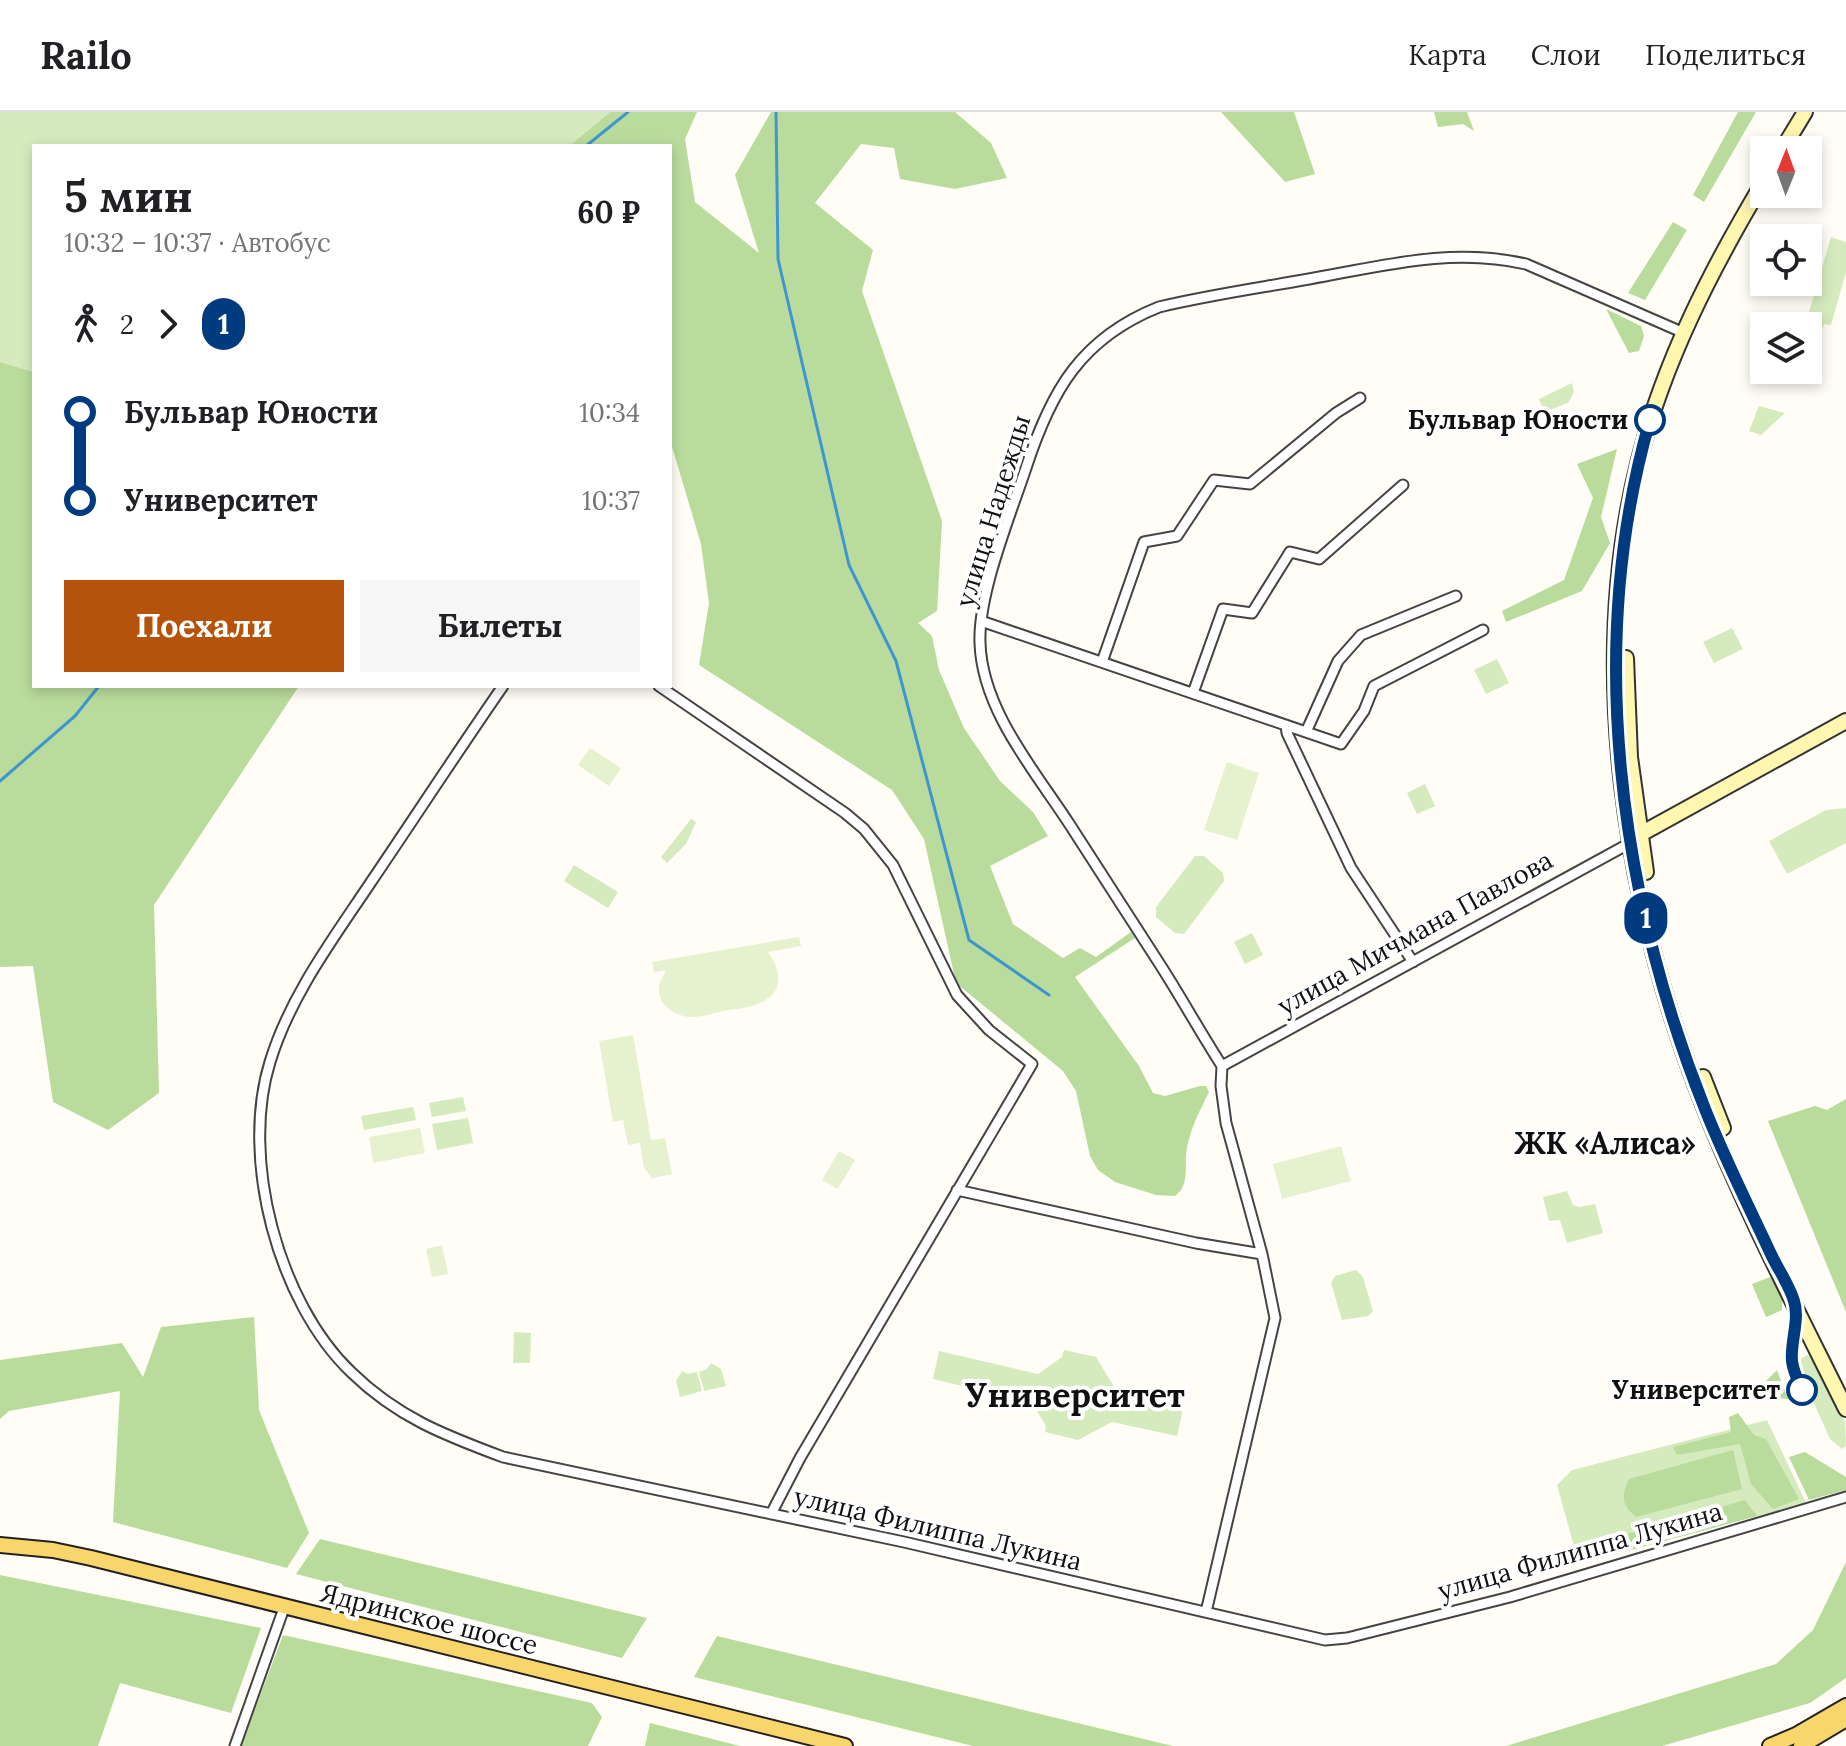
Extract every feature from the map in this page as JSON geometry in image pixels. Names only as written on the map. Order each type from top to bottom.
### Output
[{"type":"main road","points":[[1794,136],[1805,112]]},
{"type":"main road","points":[[1797,136],[1815,112]]},
{"type":"main road","points":[[1750,205],[1725,248],[1650,420],[1639,459],[1629,503],[1618,725],[1655,956],[1723,1139],[1846,1409]]},
{"type":"main road","points":[[1688,335],[1758,208]]},
{"type":"main road","name":"улица Мичмана Павлова","points":[[1638,838],[1822,739],[1846,721]]},
{"type":"main road","name":"улица Мичмана Павлова","points":[[1822,739],[1846,731]]},
{"type":"main road","points":[[1782,1266],[1846,1389]]},
{"type":"main road","name":"Ядринское шоссе","points":[[0,1545],[53,1550],[91,1558],[845,1746]]},
{"type":"main road","points":[[1770,1746],[1846,1706]]},
{"type":"main road","points":[[1801,1746],[1846,1719]]},
{"type":"street","name":"улица Надежды","points":[[1222,1066],[1015,742],[986,679],[981,660],[981,621],[995,563],[1036,437],[1052,399],[1087,351],[1110,333],[1159,307],[1409,261],[1467,255],[1526,264],[1688,335]]},
{"type":"street","points":[[1102,662],[1144,542],[1177,536],[1214,480],[1250,484],[1336,413],[1360,398]]},
{"type":"street","points":[[1193,693],[1223,609],[1252,613],[1290,552],[1319,559],[1403,485]]},
{"type":"street","points":[[1306,732],[1338,661],[1361,635],[1456,596]]},
{"type":"street","points":[[981,621],[1341,744],[1364,711],[1374,686],[1483,630]]},
{"type":"street","points":[[502,688],[307,979],[273,1051],[264,1086],[261,1159],[271,1225],[280,1255],[303,1306],[332,1350],[351,1372],[401,1412],[439,1433],[503,1457],[771,1514]]},
{"type":"street","name":"улица Филиппа Лукина","points":[[662,688],[864,829],[893,865],[957,995],[989,1030],[1032,1064],[800,1458],[771,1514],[1325,1640],[1347,1638],[1510,1597],[1846,1497]]},
{"type":"street","points":[[1286,725],[1287,733],[1351,868],[1413,962]]},
{"type":"street","name":"улица Мичмана Павлова","points":[[1222,1066],[1638,838]]},
{"type":"street","points":[[1206,1612],[1275,1318],[1262,1254],[1226,1123],[1222,1066]]},
{"type":"street","points":[[957,1190],[1181,1240],[1262,1254]]},
{"type":"street","points":[[235,1746],[284,1608]]},
{"type":"green space","points":[[0,112],[610,112],[571,144],[32,144],[32,371],[0,362]]},
{"type":"green space","points":[[610,112],[697,112],[685,139],[695,202],[759,253],[735,175],[771,112],[955,112],[991,143],[1007,178],[955,189],[900,179],[894,148],[861,144],[815,203],[873,250],[862,291],[942,521],[937,611],[918,623],[932,636],[939,670],[964,728],[1000,781],[1033,812],[1048,836],[990,866],[1013,924],[1063,958],[1080,948],[1096,957],[1131,932],[1135,938],[1075,977],[1139,1066],[1153,1093],[1165,1096],[1200,1086],[1206,1086],[1209,1092],[1189,1137],[1184,1182],[1175,1196],[1156,1195],[1115,1182],[1098,1170],[1090,1156],[1076,1091],[1063,1071],[956,983],[924,839],[892,790],[699,665],[709,603],[701,544],[672,447],[672,144],[571,144]]},
{"type":"green space","points":[[1221,112],[1294,112],[1315,174],[1285,182]]},
{"type":"green space","points":[[1434,112],[1467,112],[1474,131],[1463,124],[1438,127]]},
{"type":"green space","points":[[1738,112],[1756,112],[1704,202],[1693,195]]},
{"type":"green space","points":[[1673,222],[1687,230],[1645,300],[1628,293]]},
{"type":"green space","points":[[1831,237],[1846,242],[1846,272],[1831,325],[1824,324],[1822,330],[1822,312],[1809,312],[1814,296],[1822,296],[1822,268]]},
{"type":"green space","points":[[1606,309],[1641,326],[1644,336],[1639,351],[1629,353]]},
{"type":"green space","points":[[0,362],[32,371],[32,688],[298,688],[154,905],[159,1093],[108,1130],[53,1102],[33,966],[0,967]]},
{"type":"green space","points":[[1572,383],[1574,392],[1568,403],[1544,412],[1539,399]]},
{"type":"green space","points":[[1759,406],[1785,413],[1761,435],[1749,431]]},
{"type":"green space","points":[[1617,449],[1601,517],[1610,543],[1582,591],[1506,622],[1502,611],[1564,580],[1593,498],[1577,464]]},
{"type":"green space","points":[[1732,628],[1743,649],[1714,663],[1703,642]]},
{"type":"green space","points":[[1497,659],[1509,683],[1486,694],[1474,670]]},
{"type":"green space","points":[[590,748],[621,768],[609,786],[578,765]]},
{"type":"green space","points":[[1227,762],[1259,773],[1237,840],[1204,830]]},
{"type":"green space","points":[[1425,784],[1435,806],[1417,814],[1407,793]]},
{"type":"green space","points":[[1846,808],[1846,843],[1787,874],[1769,841],[1826,810]]},
{"type":"green space","points":[[691,819],[696,822],[686,844],[667,863],[661,857]]},
{"type":"green space","points":[[1195,856],[1204,856],[1223,873],[1224,881],[1184,934],[1175,933],[1156,917],[1156,907]]},
{"type":"green space","points":[[574,865],[618,892],[608,908],[564,881]]},
{"type":"green space","points":[[1252,933],[1263,955],[1245,964],[1234,942]]},
{"type":"green space","points":[[799,937],[801,946],[768,952],[778,973],[777,987],[760,1003],[687,1017],[675,1013],[661,1000],[659,986],[666,970],[654,972],[652,962]]},
{"type":"green space","points":[[633,1035],[651,1140],[665,1138],[672,1174],[652,1178],[644,1168],[640,1143],[628,1145],[623,1120],[613,1122],[599,1041]]},
{"type":"green space","points":[[463,1097],[466,1111],[432,1117],[429,1103]]},
{"type":"green space","points":[[1846,1099],[1846,1312],[1768,1121],[1815,1106],[1827,1110]]},
{"type":"green space","points":[[413,1107],[416,1120],[364,1130],[361,1116]]},
{"type":"green space","points":[[468,1118],[473,1143],[437,1150],[432,1124]]},
{"type":"green space","points":[[420,1128],[425,1153],[373,1163],[369,1137]]},
{"type":"green space","points":[[1341,1146],[1351,1181],[1282,1199],[1273,1164]]},
{"type":"green space","points":[[839,1151],[855,1160],[838,1189],[822,1180]]},
{"type":"green space","points":[[1567,1191],[1573,1205],[1595,1204],[1603,1233],[1567,1243],[1560,1220],[1549,1221],[1543,1197]]},
{"type":"green space","points":[[442,1245],[448,1274],[432,1277],[426,1249]]},
{"type":"green space","points":[[1356,1270],[1363,1277],[1373,1311],[1368,1316],[1342,1320],[1331,1283],[1335,1276]]},
{"type":"green space","points":[[1770,1277],[1783,1290],[1782,1310],[1766,1317],[1752,1284]]},
{"type":"green space","points":[[254,1317],[259,1410],[309,1533],[287,1568],[113,1522],[120,1391],[9,1411],[0,1419],[0,1360],[122,1343],[143,1377],[161,1327]]},
{"type":"green space","points":[[514,1332],[531,1333],[530,1363],[513,1363]]},
{"type":"green space","points":[[1064,1350],[1096,1357],[1119,1395],[1183,1409],[1177,1436],[1112,1422],[1078,1440],[1045,1432],[1046,1426],[1032,1403],[933,1379],[939,1351],[1038,1374],[1062,1357]]},
{"type":"green space","points":[[1808,1355],[1815,1361],[1845,1422],[1846,1446],[1842,1449],[1830,1439],[1799,1370],[1800,1359]]},
{"type":"green space","points":[[711,1363],[721,1369],[726,1386],[704,1391],[699,1372]]},
{"type":"green space","points":[[1777,1370],[1788,1399],[1765,1397],[1761,1386]]},
{"type":"green space","points":[[682,1371],[688,1374],[697,1372],[702,1391],[680,1397],[676,1381]]},
{"type":"green space","points":[[1738,1413],[1754,1435],[1766,1439],[1799,1499],[1773,1509],[1751,1484],[1740,1444],[1677,1455],[1673,1447],[1731,1432],[1729,1417]]},
{"type":"green space","points":[[1767,1420],[1806,1503],[1579,1564],[1557,1485],[1572,1470]]},
{"type":"green space","points":[[1733,1450],[1742,1489],[1636,1517],[1627,1508],[1624,1496],[1629,1479]]},
{"type":"green space","points":[[1805,1452],[1846,1477],[1846,1490],[1809,1500],[1789,1457]]},
{"type":"green space","points":[[1745,1500],[1757,1516],[1597,1559],[1593,1544]]},
{"type":"green space","points":[[320,1539],[647,1618],[622,1658],[296,1574]]},
{"type":"green space","points":[[1846,1562],[1846,1678],[1810,1703],[1662,1746],[1506,1746],[1776,1664],[1813,1630]]},
{"type":"green space","points":[[0,1575],[261,1628],[231,1713],[120,1683],[98,1746],[0,1746]]},
{"type":"green space","points":[[283,1635],[592,1703],[602,1717],[588,1746],[241,1746]]},
{"type":"green space","points":[[717,1636],[1173,1746],[973,1746],[694,1677]]},
{"type":"green space","points":[[650,1723],[740,1746],[645,1746]]},
{"type":"waterway","points":[[588,144],[628,112]]},
{"type":"waterway","points":[[776,112],[778,259],[849,565],[896,661],[969,940],[1049,995]]},
{"type":"waterway","points":[[0,781],[75,716],[97,688]]},
{"type":"bus line","name":"1","points":[[1650,420],[1629,503],[1619,584],[1616,702],[1625,803],[1651,938],[1679,1037],[1704,1108],[1795,1303],[1792,1360],[1802,1390]]},
{"type":"place","name":"Бульвар Юности","points":[[1650,420]]},
{"type":"place","name":"Университет","points":[[1802,1390]]},
{"type":"district","name":"ЖК «Алиса»","points":[[1605,1144]]},
{"type":"district","name":"Университет","points":[[1075,1395]]}]
